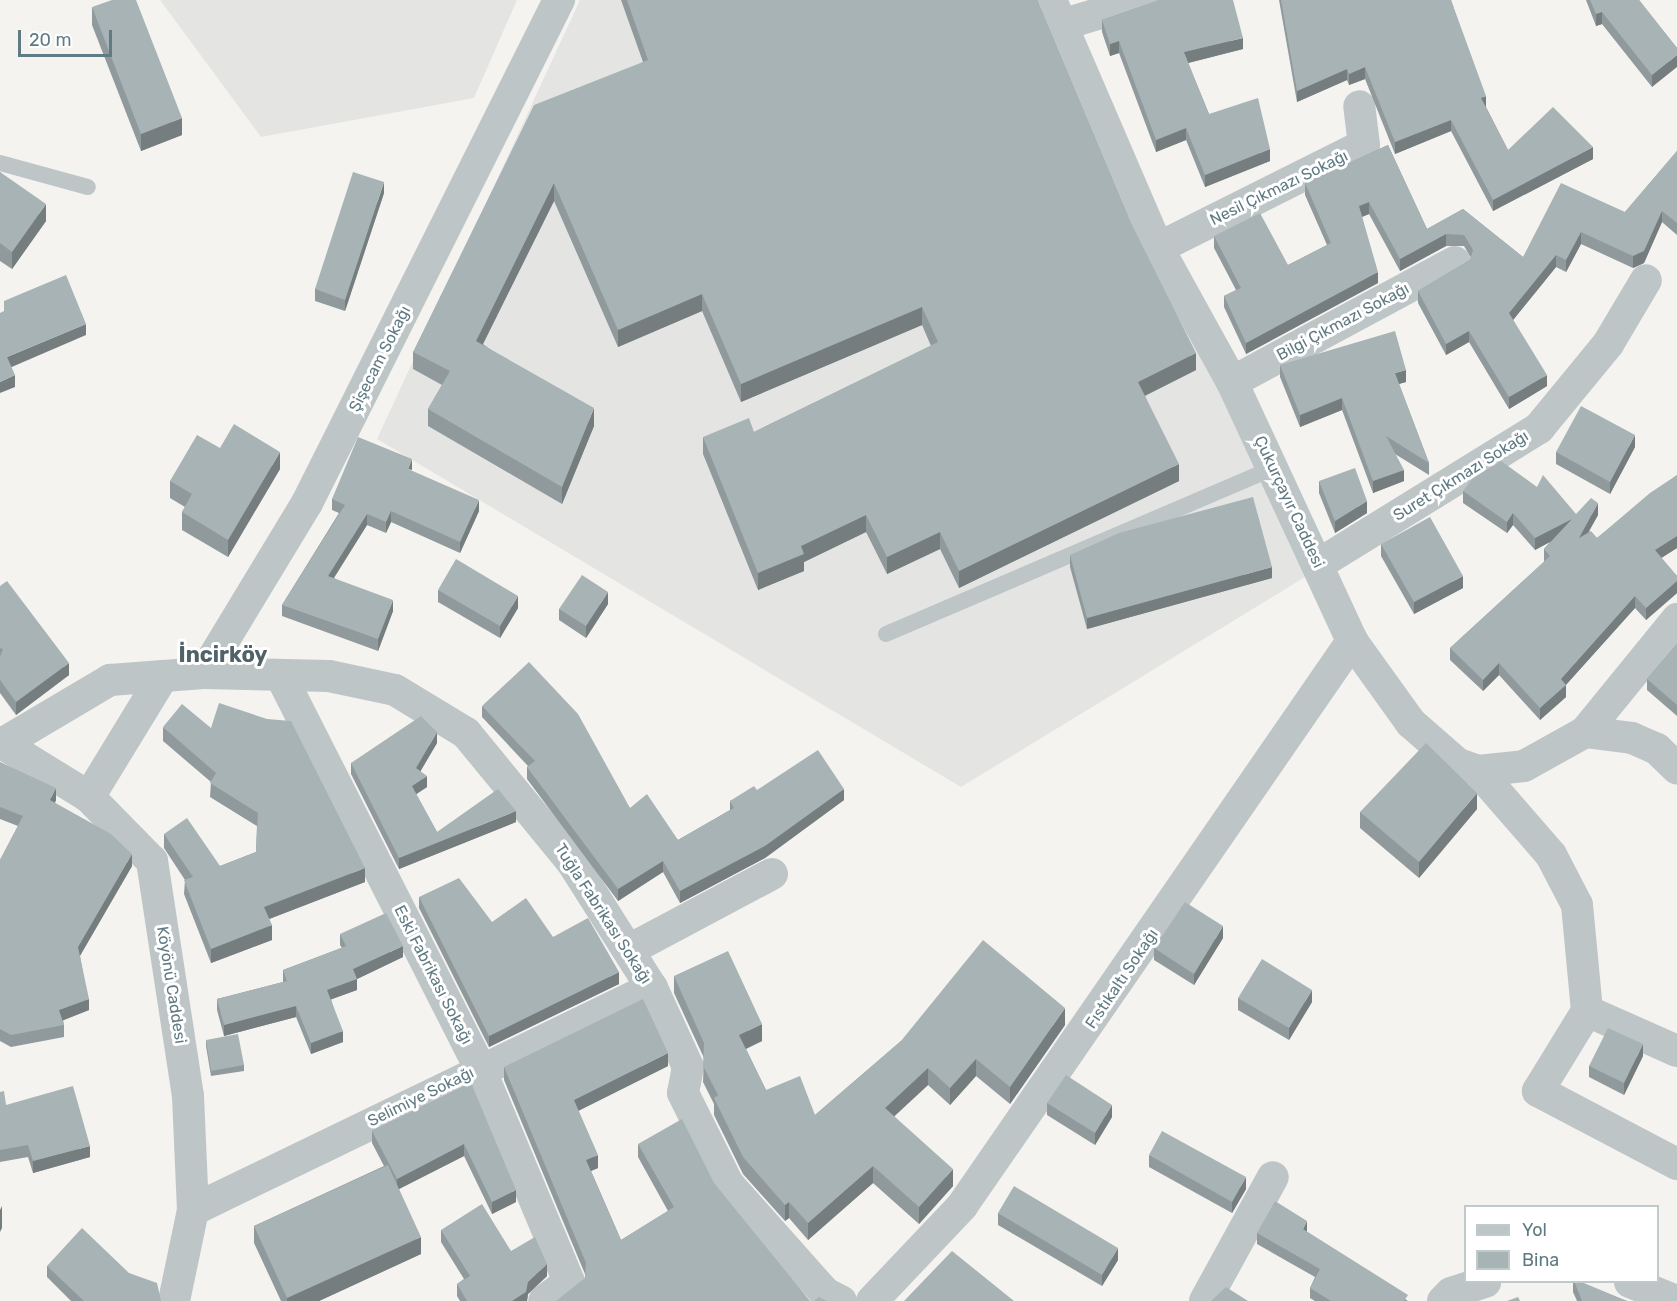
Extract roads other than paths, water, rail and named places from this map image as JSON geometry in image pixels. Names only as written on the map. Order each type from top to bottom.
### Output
[{"type":"street","name":"Şişecam Sokağı","points":[[204,673],[308,503],[559,0]]},
{"type":"street","points":[[1056,12],[1144,0]]},
{"type":"street","name":"Çukurçayır Caddesi","points":[[1056,12],[1158,248],[1232,382],[1319,564],[1352,641],[1411,723],[1458,764],[1478,771]]},
{"type":"street","name":"Nesil Çıkmazı Sokağı","points":[[1158,248],[1364,146],[1359,106]]},
{"type":"street","name":"Bilgi Çıkmazı Sokağı","points":[[1232,382],[1455,262]]},
{"type":"street","name":"Suret Çıkmazı Sokağı","points":[[1319,564],[1539,428],[1608,344],[1646,280]]},
{"type":"street","points":[[1478,771],[1524,766],[1585,732],[1677,619]]},
{"type":"street","name":"Fıstıkaltı Sokağı","points":[[872,1301],[962,1206],[1352,641]]},
{"type":"street","name":"Tuğla Fabrikası Sokağı","points":[[204,673],[329,676],[395,690],[466,733],[572,862],[652,988],[688,1067],[683,1093],[728,1184],[828,1298]]},
{"type":"street","points":[[1,743],[110,680],[204,673]]},
{"type":"street","points":[[89,797],[163,676]]},
{"type":"street","name":"Eski Fabrikası Sokağı","points":[[281,676],[480,1068],[569,1282],[544,1301]]},
{"type":"street","points":[[1585,732],[1632,738],[1657,749],[1677,768]]},
{"type":"street","name":"Köyönü Caddesi","points":[[1,743],[89,797],[152,861],[188,1096],[193,1210],[174,1301]]},
{"type":"street","points":[[1478,771],[1551,855],[1577,905],[1587,1011],[1538,1091],[1677,1164]]},
{"type":"street","points":[[629,950],[772,874]]},
{"type":"street","name":"Selimiye Sokağı","points":[[193,1210],[480,1068],[652,988]]},
{"type":"street","points":[[1587,1011],[1677,1051]]},
{"type":"street","points":[[1205,1301],[1273,1177]]},
{"type":"street","points":[[1450,1298],[1481,1283]]},
{"type":"street","points":[[1635,1283],[1676,1301]]},
{"type":"lane","points":[[0,163],[88,187]]},
{"type":"lane","points":[[886,634],[1273,468]]},
{"type":"district","name":"İncirköy","points":[[223,655]]}]
